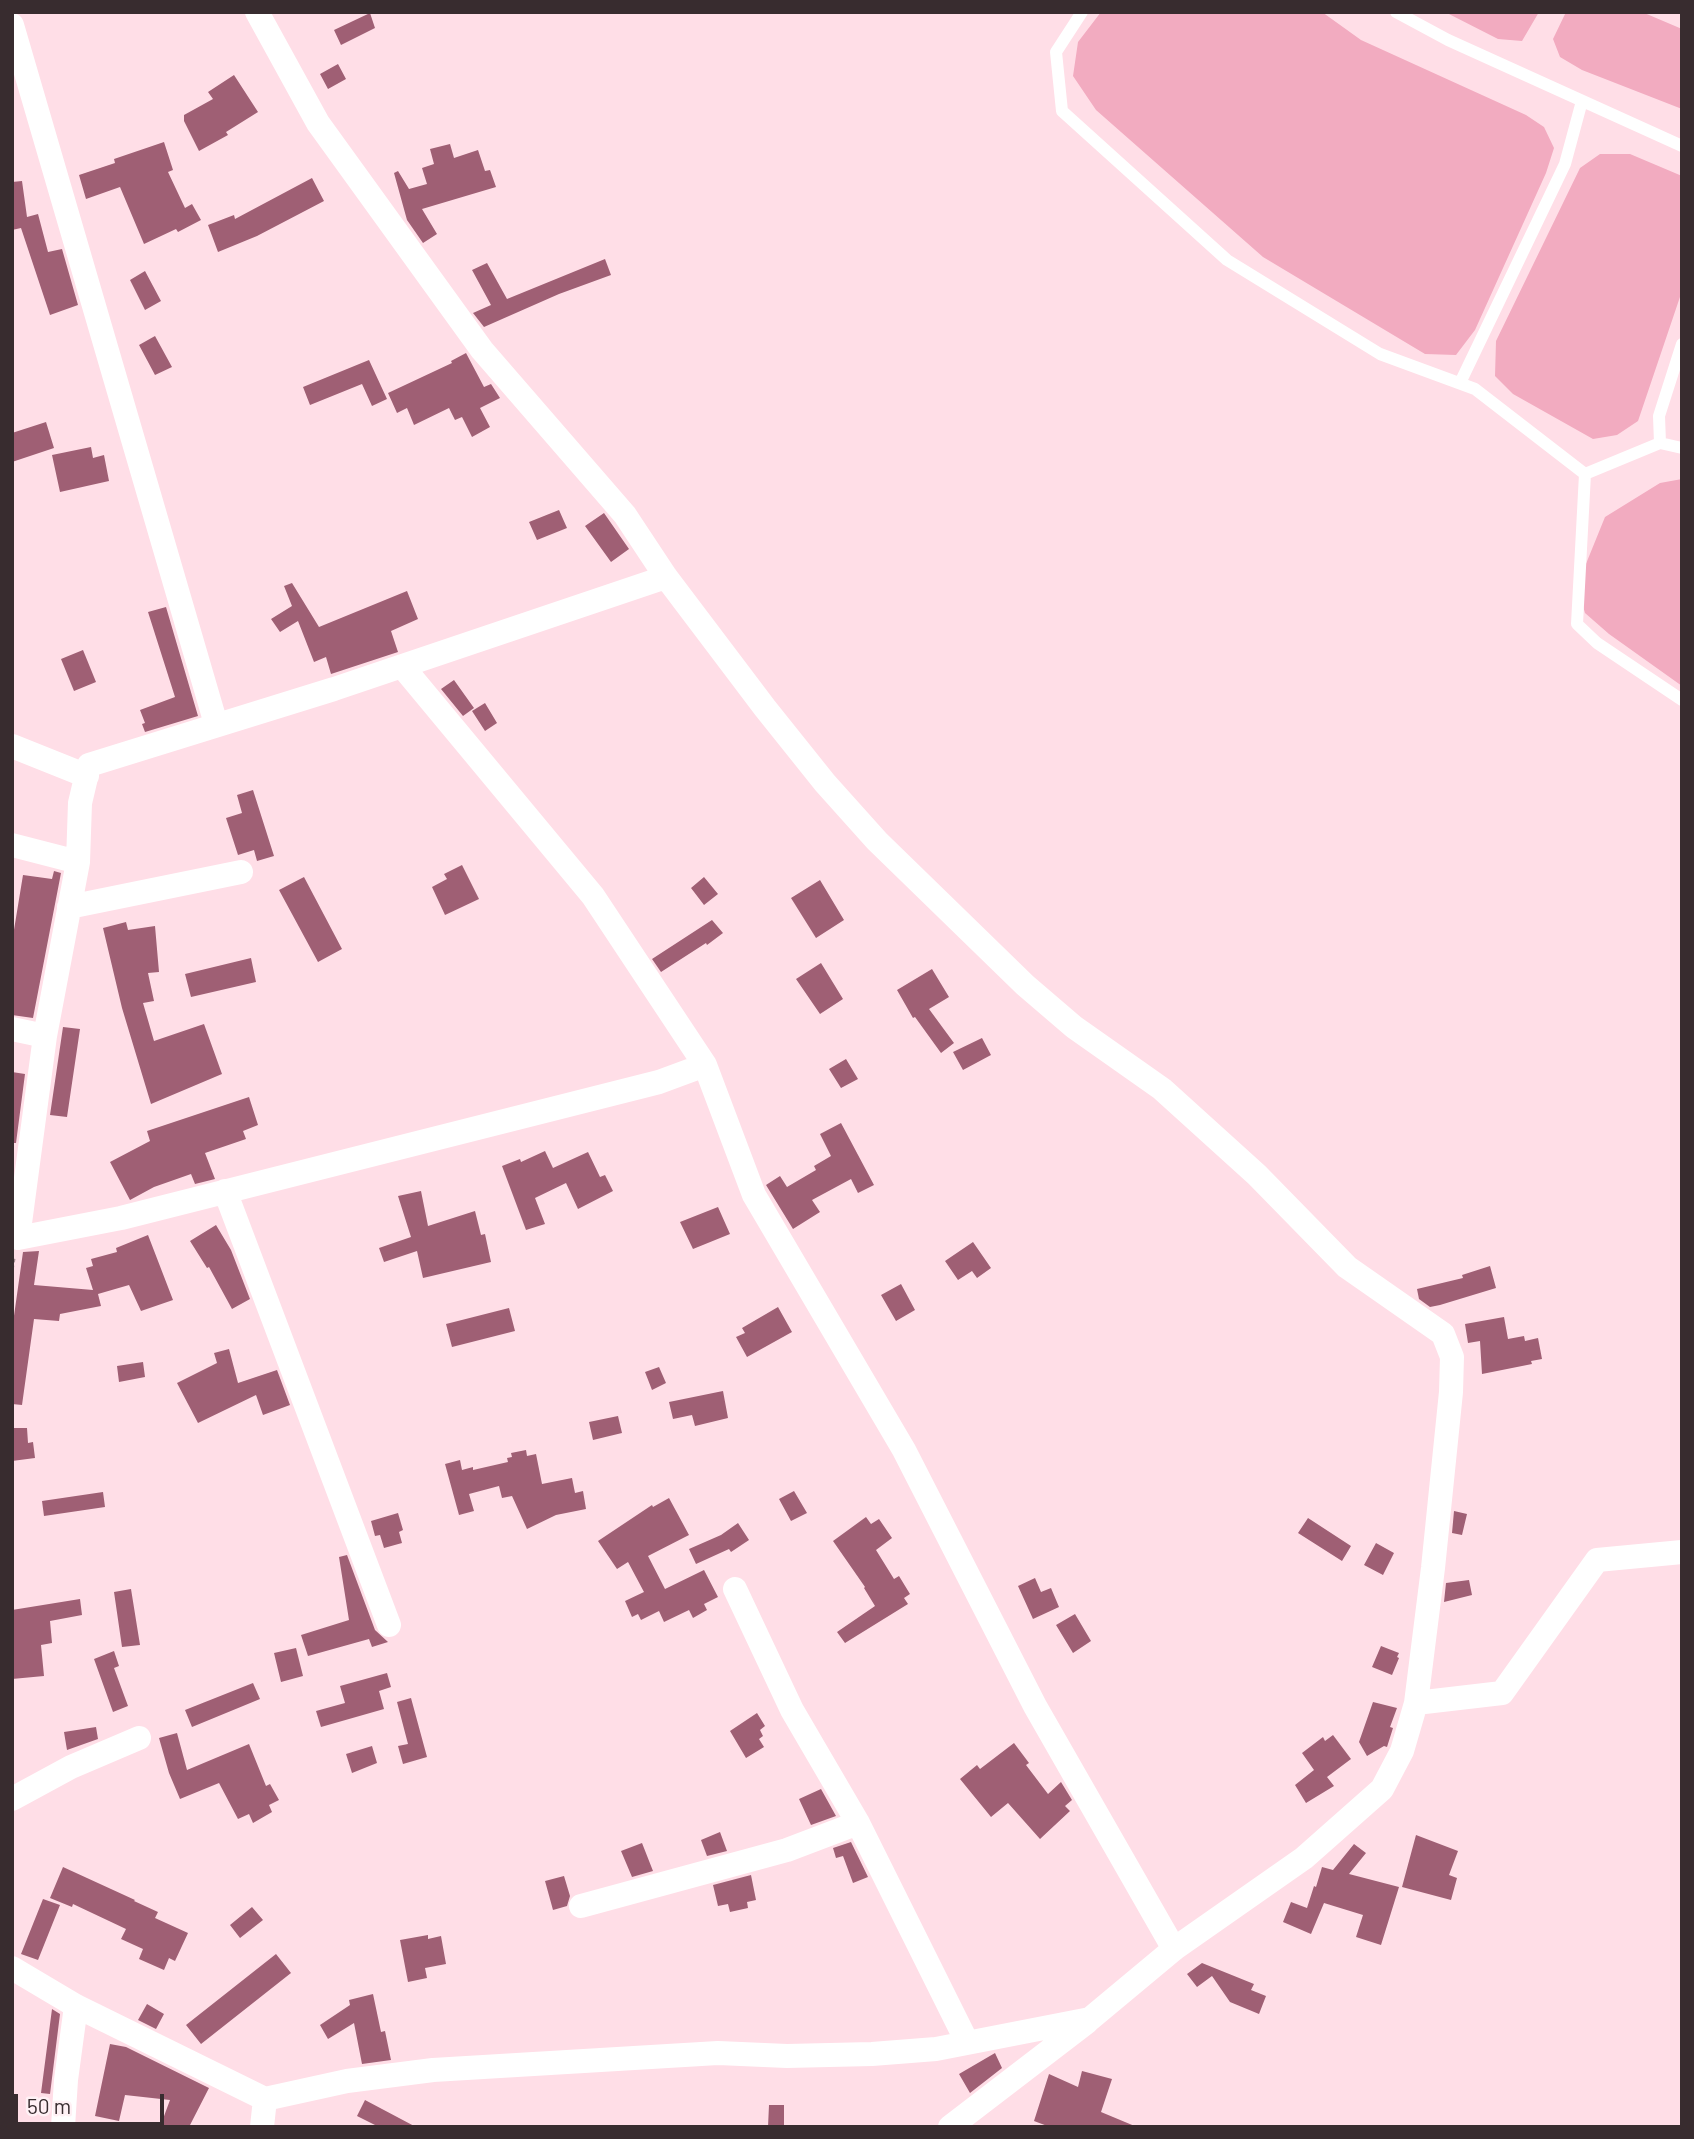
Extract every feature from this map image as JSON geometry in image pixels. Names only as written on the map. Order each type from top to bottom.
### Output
[{"type":"street","points":[[257,12],[318,124],[474,340],[625,515],[666,577],[825,783],[877,841],[974,936],[1074,1027],[1162,1090],[1257,1175],[1347,1267],[1443,1334],[1451,1357],[1451,1392],[1416,1703],[1402,1751],[1382,1789],[1304,1858],[1174,1950],[950,2127]]},
{"type":"street","points":[[12,26],[216,724]]},
{"type":"street","points":[[666,577],[402,666],[89,765],[80,803],[78,862],[45,1036],[16,1220],[18,1238],[121,1218],[659,1082],[705,1065]]},
{"type":"street","points":[[402,666],[593,896],[705,1065],[754,1195],[904,1450],[1035,1706],[1174,1950]]},
{"type":"street","points":[[12,746],[87,776]]},
{"type":"street","points":[[12,845],[78,862]]},
{"type":"street","points":[[69,906],[241,872]]},
{"type":"street","points":[[12,1029],[45,1036]]},
{"type":"street","points":[[225,1191],[389,1625]]},
{"type":"street","points":[[1416,1703],[1502,1693],[1597,1560],[1682,1552]]},
{"type":"street","points":[[735,1589],[792,1710],[858,1823],[967,2042]]},
{"type":"street","points":[[12,1799],[71,1767],[139,1738]]},
{"type":"street","points":[[581,1906],[786,1850],[858,1823]]},
{"type":"street","points":[[12,1968],[76,2006],[265,2099],[347,2081],[433,2070],[718,2053],[787,2056],[936,2049],[1090,2019]]},
{"type":"street","points":[[64,2127],[66,2080],[76,2006]]},
{"type":"street","points":[[262,2127],[265,2099]]},
{"type":"lane","points":[[1082,12],[1056,52],[1062,111],[1227,260],[1380,354],[1475,389],[1585,474]]},
{"type":"lane","points":[[1396,12],[1448,40],[1682,146]]},
{"type":"lane","points":[[1461,383],[1565,164],[1581,100]]},
{"type":"lane","points":[[1660,443],[1659,416],[1682,344]]},
{"type":"lane","points":[[1585,474],[1660,443],[1682,448]]},
{"type":"lane","points":[[1585,474],[1577,624],[1597,643],[1682,700]]},
{"type":"shaded area","points":[[1101,12],[1322,12],[1361,40],[1526,115],[1544,127],[1554,148],[1546,173],[1475,330],[1456,355],[1425,354],[1263,257],[1096,110],[1073,76],[1078,42]]},
{"type":"shaded area","points":[[1445,12],[1539,12],[1522,41],[1498,39]]},
{"type":"shaded area","points":[[1566,12],[1642,12],[1682,29],[1682,109],[1582,70],[1560,57],[1553,39]]},
{"type":"shaded area","points":[[1600,154],[1630,154],[1682,176],[1682,291],[1638,421],[1617,435],[1593,439],[1513,394],[1495,376],[1496,341],[1580,168]]},
{"type":"shaded area","points":[[1682,479],[1682,686],[1609,634],[1585,613],[1577,586],[1605,517],[1660,483]]},
{"type":"building","points":[[370,13],[375,28],[341,45],[334,30]]},
{"type":"building","points":[[338,64],[346,79],[328,89],[320,74]]},
{"type":"building","points":[[234,75],[258,112],[226,132],[228,135],[199,151],[184,121],[184,115],[213,99],[208,92]]},
{"type":"building","points":[[164,142],[173,170],[168,172],[185,208],[192,204],[201,220],[178,232],[176,229],[144,244],[120,187],[86,199],[79,175],[115,163],[114,159]]},
{"type":"building","points":[[450,144],[454,158],[478,150],[485,171],[490,170],[496,187],[422,209],[437,234],[423,243],[407,220],[394,173],[398,171],[409,189],[427,184],[422,168],[434,164],[430,149]]},
{"type":"building","points":[[312,178],[324,201],[257,236],[218,252],[208,225],[234,215],[235,219]]},
{"type":"building","points":[[22,181],[27,217],[38,214],[48,252],[62,249],[78,305],[50,315],[21,228],[12,230],[12,182]]},
{"type":"building","points":[[605,259],[611,275],[559,294],[484,327],[473,313],[491,305],[472,270],[487,263],[507,299]]},
{"type":"building","points":[[145,271],[161,301],[145,310],[130,280]]},
{"type":"building","points":[[155,336],[172,367],[155,375],[139,345]]},
{"type":"building","points":[[466,353],[484,387],[491,384],[500,398],[480,408],[490,427],[472,437],[462,417],[455,420],[449,408],[414,425],[407,408],[397,413],[388,393],[452,363],[451,361]]},
{"type":"building","points":[[369,360],[387,399],[372,406],[362,384],[310,405],[303,387]]},
{"type":"building","points":[[46,422],[54,448],[12,462],[12,433]]},
{"type":"building","points":[[91,447],[93,458],[104,455],[109,481],[60,492],[52,455]]},
{"type":"building","points":[[559,510],[567,528],[537,540],[529,522]]},
{"type":"building","points":[[604,513],[629,549],[611,562],[585,526]]},
{"type":"building","points":[[292,583],[319,627],[407,591],[418,619],[391,631],[398,652],[331,674],[326,657],[314,662],[298,621],[280,632],[271,619],[292,606],[284,586]]},
{"type":"building","points":[[166,607],[198,716],[145,732],[140,710],[175,697],[148,612]]},
{"type":"building","points":[[83,650],[96,682],[74,691],[61,659]]},
{"type":"building","points":[[454,680],[474,708],[463,716],[441,689]]},
{"type":"building","points":[[485,703],[497,723],[485,731],[472,711]]},
{"type":"building","points":[[253,790],[274,856],[257,861],[254,850],[238,855],[226,818],[242,813],[237,795]]},
{"type":"building","points":[[462,865],[479,899],[445,915],[432,887],[447,879],[444,874]]},
{"type":"building","points":[[54,871],[61,873],[33,1018],[12,1015],[12,942],[23,875],[52,879]]},
{"type":"building","points":[[304,877],[342,949],[318,962],[279,890]]},
{"type":"building","points":[[704,877],[718,894],[704,905],[691,888]]},
{"type":"building","points":[[820,880],[844,920],[816,938],[791,898]]},
{"type":"building","points":[[712,920],[723,933],[661,972],[652,959]]},
{"type":"building","points":[[126,922],[128,930],[155,926],[159,972],[148,973],[154,1001],[143,1003],[154,1041],[204,1024],[222,1074],[151,1104],[122,1008],[103,928]]},
{"type":"building","points":[[251,958],[256,982],[191,997],[185,974]]},
{"type":"building","points":[[821,963],[843,999],[820,1014],[796,979]]},
{"type":"building","points":[[932,969],[949,997],[929,1009],[954,1043],[941,1053],[915,1017],[913,1018],[897,990]]},
{"type":"building","points":[[63,1027],[80,1029],[67,1117],[50,1115]]},
{"type":"building","points":[[982,1038],[991,1055],[963,1070],[953,1052]]},
{"type":"building","points":[[846,1059],[858,1079],[841,1088],[829,1069]]},
{"type":"building","points":[[12,1072],[25,1074],[16,1143],[12,1143]]},
{"type":"building","points":[[249,1097],[258,1125],[243,1131],[246,1139],[205,1153],[215,1179],[195,1184],[191,1174],[154,1187],[130,1200],[110,1162],[150,1141],[147,1131]]},
{"type":"building","points":[[841,1123],[874,1185],[858,1193],[851,1179],[812,1200],[820,1212],[793,1229],[766,1185],[780,1176],[787,1187],[816,1170],[814,1166],[831,1156],[820,1134]]},
{"type":"building","points":[[545,1151],[553,1168],[588,1152],[600,1177],[605,1175],[613,1191],[578,1209],[566,1183],[535,1198],[545,1224],[526,1230],[502,1166],[520,1159],[521,1162]]},
{"type":"building","points":[[421,1191],[428,1226],[475,1211],[481,1235],[485,1234],[491,1262],[423,1278],[417,1251],[384,1262],[379,1248],[411,1237],[398,1196]]},
{"type":"building","points":[[718,1207],[730,1234],[693,1249],[680,1222]]},
{"type":"building","points":[[216,1225],[231,1250],[250,1299],[232,1309],[209,1267],[207,1268],[190,1241]]},
{"type":"building","points":[[148,1235],[173,1300],[141,1311],[129,1285],[98,1294],[101,1306],[60,1314],[59,1321],[34,1319],[22,1405],[12,1404],[12,1330],[23,1252],[39,1251],[34,1285],[93,1290],[86,1268],[93,1266],[91,1259],[117,1252],[116,1248]]},
{"type":"building","points":[[973,1242],[991,1268],[977,1278],[972,1271],[958,1280],[945,1261]]},
{"type":"building","points":[[1490,1266],[1496,1288],[1430,1307],[1419,1299],[1417,1289],[1463,1278],[1462,1275]]},
{"type":"building","points":[[901,1284],[915,1310],[896,1321],[881,1295]]},
{"type":"building","points":[[778,1307],[792,1332],[747,1357],[736,1337],[745,1333],[742,1328]]},
{"type":"building","points":[[509,1308],[515,1331],[452,1347],[446,1324]]},
{"type":"building","points":[[1504,1317],[1508,1339],[1524,1336],[1525,1341],[1538,1338],[1542,1359],[1531,1361],[1532,1364],[1482,1374],[1480,1341],[1468,1343],[1465,1324]]},
{"type":"building","points":[[229,1349],[238,1383],[277,1370],[290,1405],[263,1415],[256,1395],[198,1423],[177,1383],[217,1363],[214,1353]]},
{"type":"building","points":[[143,1362],[145,1377],[119,1382],[117,1366]]},
{"type":"building","points":[[659,1367],[666,1383],[652,1390],[645,1372]]},
{"type":"building","points":[[723,1391],[728,1418],[695,1426],[692,1415],[673,1419],[669,1402]]},
{"type":"building","points":[[618,1416],[622,1433],[593,1440],[589,1422]]},
{"type":"building","points":[[12,1428],[27,1428],[28,1443],[33,1442],[35,1458],[12,1461]]},
{"type":"building","points":[[526,1450],[527,1456],[536,1454],[542,1484],[572,1478],[575,1493],[583,1491],[586,1509],[556,1515],[527,1529],[512,1496],[502,1498],[499,1486],[469,1494],[474,1511],[459,1515],[445,1464],[460,1460],[462,1470],[473,1467],[473,1470],[508,1462],[507,1458],[512,1457],[511,1453]]},
{"type":"building","points":[[794,1491],[807,1513],[791,1521],[779,1499]]},
{"type":"building","points":[[103,1492],[105,1507],[44,1516],[42,1501]]},
{"type":"building","points":[[669,1498],[689,1535],[648,1556],[665,1589],[704,1570],[718,1597],[704,1604],[707,1610],[693,1618],[689,1610],[664,1622],[659,1611],[641,1620],[638,1614],[632,1617],[625,1601],[644,1592],[628,1562],[617,1569],[598,1541],[652,1505],[653,1507]]},
{"type":"building","points":[[1454,1511],[1467,1514],[1462,1535],[1452,1533]]},
{"type":"building","points":[[398,1513],[403,1530],[399,1532],[402,1543],[384,1548],[380,1535],[375,1536],[371,1521]]},
{"type":"building","points":[[866,1517],[871,1524],[879,1519],[892,1538],[876,1550],[894,1579],[899,1576],[910,1594],[904,1598],[908,1604],[845,1643],[837,1632],[875,1606],[833,1541]]},
{"type":"building","points":[[1308,1518],[1351,1546],[1342,1561],[1298,1533]]},
{"type":"building","points":[[738,1523],[749,1540],[731,1552],[729,1549],[696,1564],[689,1549],[721,1535]]},
{"type":"building","points":[[1376,1543],[1394,1553],[1383,1575],[1364,1565]]},
{"type":"building","points":[[347,1555],[375,1630],[388,1642],[372,1647],[369,1639],[308,1656],[301,1635],[349,1620],[339,1557]]},
{"type":"building","points":[[1035,1578],[1041,1592],[1051,1588],[1059,1607],[1033,1619],[1018,1586]]},
{"type":"building","points":[[1469,1580],[1472,1595],[1444,1602],[1446,1583]]},
{"type":"building","points":[[131,1589],[140,1645],[122,1647],[114,1592]]},
{"type":"building","points":[[80,1599],[82,1615],[50,1621],[52,1643],[41,1645],[44,1676],[12,1679],[12,1610]]},
{"type":"building","points":[[1075,1614],[1091,1641],[1073,1653],[1056,1625]]},
{"type":"building","points":[[1381,1646],[1399,1653],[1392,1675],[1372,1667]]},
{"type":"building","points":[[296,1648],[303,1676],[281,1682],[274,1653]]},
{"type":"building","points":[[114,1651],[119,1666],[114,1668],[128,1706],[113,1712],[94,1659]]},
{"type":"building","points":[[387,1673],[391,1687],[379,1691],[384,1709],[321,1727],[316,1711],[345,1703],[340,1686]]},
{"type":"building","points":[[253,1683],[260,1699],[192,1727],[185,1710]]},
{"type":"building","points":[[411,1698],[427,1757],[403,1764],[398,1746],[408,1744],[397,1702]]},
{"type":"building","points":[[1373,1702],[1397,1708],[1387,1747],[1384,1746],[1367,1756],[1359,1742]]},
{"type":"building","points":[[757,1713],[765,1726],[760,1730],[763,1736],[759,1739],[764,1747],[746,1758],[730,1731]]},
{"type":"building","points":[[96,1727],[98,1739],[67,1750],[64,1732]]},
{"type":"building","points":[[177,1733],[187,1770],[249,1744],[266,1786],[270,1784],[279,1800],[269,1805],[272,1812],[253,1823],[249,1814],[238,1819],[219,1783],[180,1799],[159,1738]]},
{"type":"building","points":[[1333,1735],[1351,1759],[1327,1777],[1334,1786],[1306,1803],[1295,1785],[1314,1770],[1302,1753],[1323,1737],[1325,1741]]},
{"type":"building","points":[[1014,1743],[1029,1763],[1026,1765],[1048,1794],[1061,1782],[1072,1800],[1065,1806],[1070,1811],[1040,1839],[1008,1803],[991,1817],[960,1779],[977,1765],[980,1769]]},
{"type":"building","points":[[372,1746],[377,1763],[352,1773],[346,1754]]},
{"type":"building","points":[[821,1789],[836,1816],[811,1825],[799,1799]]},
{"type":"building","points":[[720,1832],[727,1851],[707,1856],[701,1840]]},
{"type":"building","points":[[1416,1835],[1458,1851],[1449,1875],[1457,1878],[1451,1900],[1402,1887]]},
{"type":"building","points":[[851,1842],[868,1877],[853,1883],[843,1856],[836,1858],[833,1848]]},
{"type":"building","points":[[642,1843],[653,1871],[632,1877],[621,1851]]},
{"type":"building","points":[[1354,1844],[1366,1853],[1349,1874],[1399,1887],[1381,1945],[1356,1937],[1363,1915],[1324,1903],[1311,1934],[1283,1922],[1291,1902],[1307,1908],[1322,1867],[1333,1870]]},
{"type":"building","points":[[63,1867],[158,1912],[155,1918],[188,1933],[175,1961],[169,1958],[164,1970],[139,1959],[143,1949],[121,1939],[126,1929],[73,1904],[72,1907],[50,1898]]},
{"type":"building","points":[[751,1875],[756,1900],[747,1902],[748,1908],[730,1912],[728,1904],[718,1906],[713,1885]]},
{"type":"building","points":[[564,1876],[570,1896],[567,1906],[553,1910],[545,1881]]},
{"type":"building","points":[[43,1899],[60,1905],[38,1960],[21,1954]]},
{"type":"building","points":[[252,1907],[263,1920],[240,1938],[230,1925]]},
{"type":"building","points":[[428,1935],[428,1939],[441,1936],[446,1964],[425,1968],[427,1978],[408,1982],[400,1940]]},
{"type":"building","points":[[276,1954],[291,1973],[201,2044],[186,2025]]},
{"type":"building","points":[[1202,1963],[1254,1984],[1251,1990],[1266,1996],[1259,2014],[1230,2002],[1212,1976],[1197,1987],[1187,1974]]},
{"type":"building","points":[[373,1994],[381,2032],[385,2031],[391,2060],[362,2064],[354,2023],[328,2039],[320,2025],[350,2005],[349,2000]]},
{"type":"building","points":[[147,2004],[164,2014],[156,2029],[138,2020]]},
{"type":"building","points":[[52,2009],[60,2014],[50,2094],[41,2093]]},
{"type":"building","points":[[110,2044],[126,2047],[209,2088],[189,2127],[160,2127],[170,2100],[125,2095],[119,2121],[95,2116]]},
{"type":"building","points":[[995,2053],[1002,2068],[970,2093],[959,2074]]},
{"type":"building","points":[[1082,2071],[1112,2079],[1101,2112],[1137,2127],[1050,2127],[1034,2121],[1049,2074],[1078,2087]]},
{"type":"building","points":[[365,2100],[416,2127],[379,2127],[357,2116]]},
{"type":"building","points":[[769,2105],[784,2105],[784,2127],[768,2127]]}]
